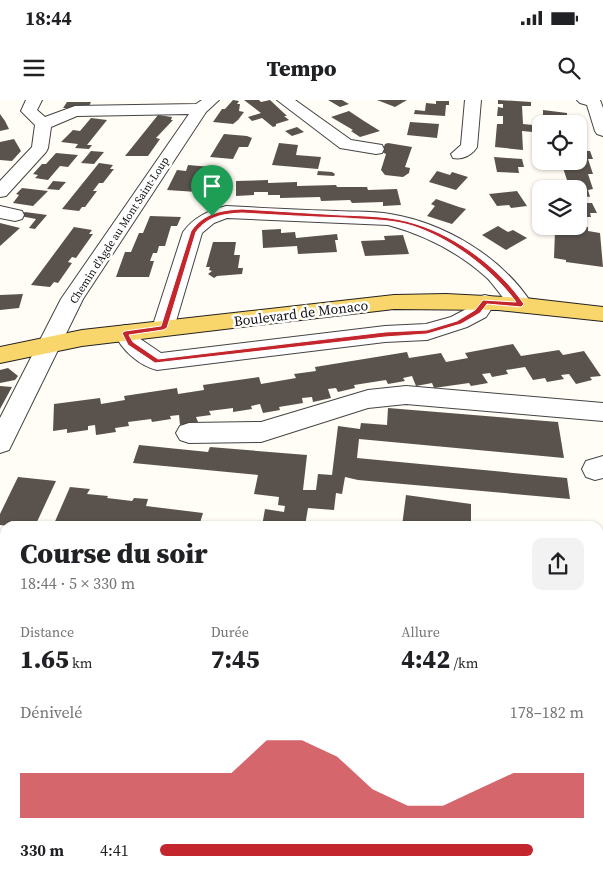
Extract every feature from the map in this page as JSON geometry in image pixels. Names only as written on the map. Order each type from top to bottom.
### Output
[{"type":"main road","name":"Boulevard de Monaco","points":[[0,355],[125,333],[394,302],[441,300],[521,304],[603,314]]},
{"type":"street","points":[[0,192],[40,148],[42,124],[29,111],[34,100]]},
{"type":"street","points":[[285,100],[346,144],[376,149]]},
{"type":"street","points":[[460,154],[469,147],[473,100]]},
{"type":"street","points":[[584,100],[593,101],[603,131]]},
{"type":"street","points":[[42,124],[75,111],[206,103]]},
{"type":"street","name":"Chemin d'Agde au Mont Saint-Loup","points":[[0,443],[72,299],[206,103]]},
{"type":"street","points":[[163,328],[193,232],[200,223],[212,216],[226,212],[389,219],[415,225],[449,240],[476,259],[507,285],[521,304]]},
{"type":"street","points":[[125,333],[130,343],[157,362],[385,334],[427,332],[459,322],[478,312],[486,302]]},
{"type":"street","points":[[189,432],[261,432],[368,399],[406,395],[603,412]]},
{"type":"building","points":[[233,100],[239,101],[237,104],[240,104],[239,111],[244,112],[238,120],[233,124],[213,122],[222,109],[225,109]]},
{"type":"building","points":[[244,100],[259,100],[261,102],[270,100],[289,120],[276,124],[273,127],[262,118],[252,121],[248,117],[261,113]]},
{"type":"building","points":[[328,100],[342,100],[349,104],[340,107]]},
{"type":"building","points":[[377,100],[407,100],[395,107]]},
{"type":"building","points":[[498,100],[531,102],[531,106],[522,106],[523,124],[532,125],[532,132],[522,131],[523,150],[495,147],[497,124],[503,124],[503,116],[497,116],[498,107],[503,108],[503,104],[498,104]]},
{"type":"building","points":[[436,101],[449,101],[449,105],[446,105],[445,116],[414,114],[415,110],[425,111],[426,103],[436,104]]},
{"type":"building","points":[[67,102],[91,102],[88,108],[63,108]]},
{"type":"building","points":[[543,110],[567,113],[567,115],[543,115]]},
{"type":"building","points":[[349,111],[380,131],[360,137],[351,131],[353,130],[331,117]]},
{"type":"building","points":[[0,114],[5,121],[9,129],[0,131]]},
{"type":"building","points":[[158,115],[172,117],[171,120],[173,120],[156,138],[160,139],[148,156],[125,156]]},
{"type":"building","points":[[91,118],[107,120],[87,145],[92,145],[89,149],[75,148],[78,144],[61,142],[73,130],[80,131]]},
{"type":"building","points":[[410,122],[439,124],[437,138],[407,135]]},
{"type":"building","points":[[297,127],[304,132],[292,136],[285,131]]},
{"type":"building","points":[[224,134],[252,138],[248,147],[239,147],[233,159],[210,157]]},
{"type":"building","points":[[14,139],[21,151],[12,161],[0,160],[0,142]]},
{"type":"building","points":[[279,143],[298,145],[296,155],[321,157],[318,169],[272,165]]},
{"type":"building","points":[[385,144],[412,147],[405,167],[410,168],[409,173],[403,177],[385,175],[381,170],[386,154],[382,152]]},
{"type":"building","points":[[91,151],[104,152],[94,164],[81,163]]},
{"type":"building","points":[[587,151],[590,151],[593,159],[588,159],[593,174],[588,174],[593,189],[588,190],[590,197],[587,196],[587,180],[567,180],[564,170],[587,170]]},
{"type":"building","points":[[56,153],[78,155],[68,167],[60,166],[48,180],[35,178],[38,175],[33,174]]},
{"type":"building","points":[[494,157],[522,159],[524,167],[518,167],[519,173],[497,172]]},
{"type":"building","points":[[99,163],[113,165],[110,169],[114,169],[103,183],[99,183],[93,191],[97,191],[85,207],[82,207],[79,211],[62,209]]},
{"type":"building","points":[[188,165],[211,167],[208,173],[199,173],[194,183],[200,183],[197,192],[167,190],[177,170],[186,171]]},
{"type":"building","points":[[318,171],[335,174],[334,176],[317,175]]},
{"type":"building","points":[[437,171],[450,175],[452,172],[468,177],[456,190],[429,182]]},
{"type":"building","points":[[268,180],[268,183],[297,182],[297,186],[336,185],[337,187],[367,187],[368,190],[397,189],[401,205],[383,206],[383,202],[352,203],[350,200],[321,201],[320,197],[280,198],[280,195],[268,195],[268,192],[254,192],[254,195],[236,196],[236,181]]},
{"type":"building","points":[[53,181],[66,182],[59,190],[47,189]]},
{"type":"building","points":[[22,188],[48,191],[33,206],[13,203],[19,195],[16,194]]},
{"type":"building","points":[[517,191],[527,206],[511,208],[509,205],[497,206],[489,194]]},
{"type":"building","points":[[436,199],[466,209],[452,224],[427,216],[435,206],[431,204]]},
{"type":"building","points":[[587,203],[592,203],[597,213],[590,213],[591,217],[587,217]]},
{"type":"building","points":[[25,212],[47,215],[35,229],[29,228],[36,219],[20,216]]},
{"type":"building","points":[[150,216],[181,217],[177,226],[171,226],[165,246],[159,246],[157,253],[153,253],[150,261],[154,261],[149,277],[116,277],[125,252],[131,252],[139,233],[143,233]]},
{"type":"building","points":[[0,223],[20,228],[0,246]]},
{"type":"building","points":[[498,226],[508,232],[513,230],[527,238],[506,250],[482,235]]},
{"type":"building","points":[[74,227],[92,230],[89,234],[93,234],[76,258],[72,257],[68,262],[72,263],[58,283],[54,282],[50,287],[31,285]]},
{"type":"building","points":[[587,227],[588,231],[600,233],[603,267],[566,262],[566,260],[554,258],[555,235],[587,235]]},
{"type":"building","points":[[281,229],[281,233],[295,232],[296,238],[337,234],[338,240],[335,240],[337,252],[298,254],[297,246],[263,248],[262,230]]},
{"type":"building","points":[[403,235],[409,254],[365,256],[361,241],[385,240],[384,236]]},
{"type":"building","points":[[213,242],[236,242],[234,255],[240,255],[238,268],[243,268],[242,274],[217,276],[214,278],[208,274],[212,271],[209,270],[210,267],[206,267]]},
{"type":"building","points":[[23,294],[19,308],[0,310],[0,295]]},
{"type":"building","points":[[513,344],[521,356],[559,350],[563,355],[584,351],[601,376],[590,377],[592,380],[576,384],[569,374],[561,375],[564,379],[547,382],[545,378],[533,380],[525,367],[506,370],[508,374],[492,377],[490,373],[482,374],[488,383],[471,386],[469,383],[434,388],[432,383],[416,386],[412,376],[403,378],[405,381],[388,384],[386,380],[354,385],[355,388],[338,392],[336,388],[328,389],[331,398],[313,402],[312,397],[302,398],[303,403],[279,407],[280,410],[263,413],[260,404],[251,406],[252,409],[233,412],[233,408],[209,411],[211,415],[196,417],[198,422],[180,425],[179,415],[170,416],[171,419],[152,422],[151,419],[128,422],[129,426],[115,428],[116,432],[96,435],[95,425],[88,426],[88,430],[67,433],[67,429],[53,431],[54,404],[100,398],[101,404],[125,400],[124,396],[177,388],[178,394],[204,390],[203,385],[259,377],[261,384],[296,378],[294,374],[316,371],[315,367],[407,352],[409,358],[441,353],[446,362],[468,358],[465,353]]},
{"type":"building","points":[[8,368],[18,376],[15,380],[0,383],[0,370]]},
{"type":"building","points":[[0,386],[12,387],[0,409]]},
{"type":"building","points":[[388,408],[558,422],[564,458],[359,439],[357,458],[567,478],[570,499],[358,480],[345,477],[342,494],[336,493],[334,510],[308,508],[306,521],[263,521],[265,509],[284,512],[285,506],[278,505],[279,497],[254,494],[258,475],[133,463],[139,445],[208,452],[210,447],[307,455],[303,490],[316,490],[318,474],[332,475],[338,426],[360,429],[361,423],[387,425]]},
{"type":"building","points":[[18,477],[56,481],[37,521],[0,521],[0,514]]},
{"type":"building","points":[[70,487],[90,489],[87,494],[108,496],[107,498],[132,501],[134,498],[148,499],[146,506],[203,513],[201,521],[55,521]]},
{"type":"building","points":[[406,495],[471,504],[471,521],[403,521]]},
{"type":"route","points":[[242,211],[389,219],[415,225],[449,240],[476,259],[507,285],[521,304],[486,302],[478,312],[459,322],[427,332],[385,334],[157,362],[130,343],[125,333],[163,328],[193,232],[200,223],[212,216],[226,212],[242,211]]}]
